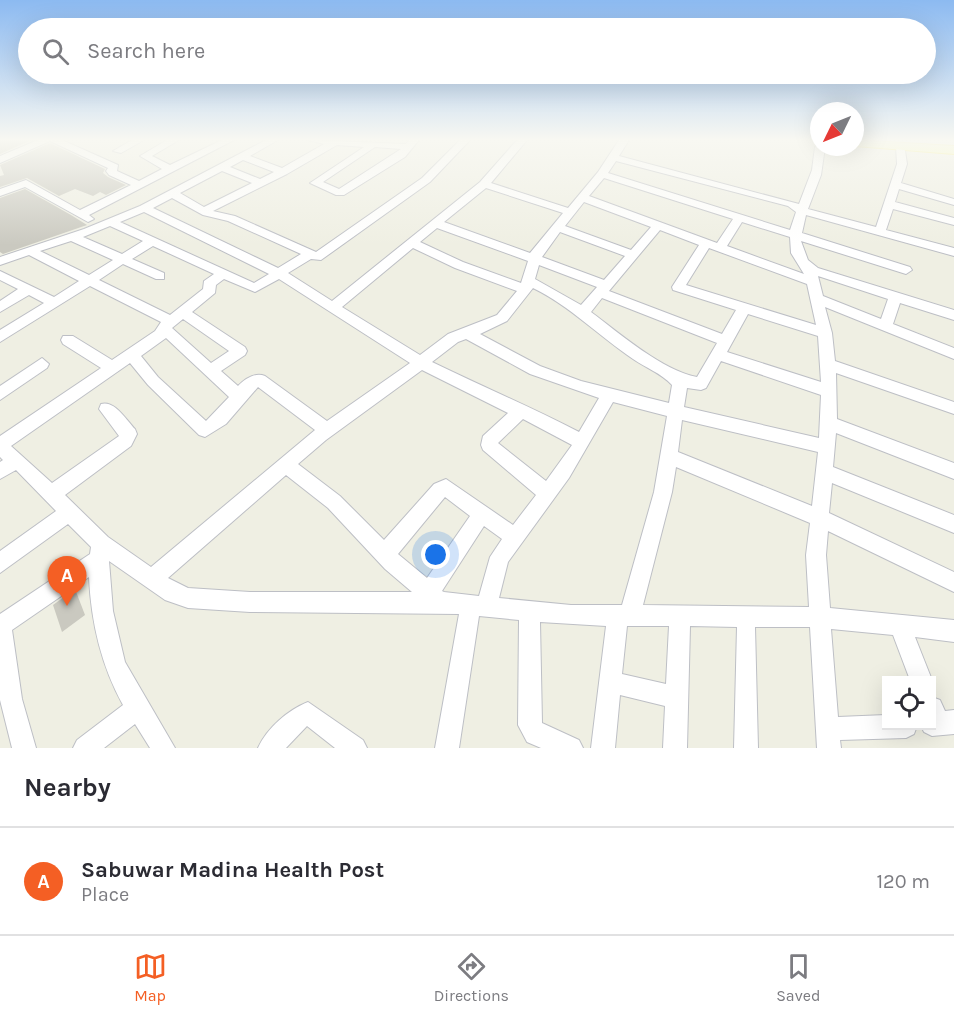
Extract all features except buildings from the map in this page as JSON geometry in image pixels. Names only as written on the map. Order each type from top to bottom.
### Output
[{"type":"street","points":[[117,175],[140,186]]},
{"type":"street","points":[[81,214],[161,175]]},
{"type":"street","points":[[0,261],[105,225],[205,175]]},
{"type":"street","points":[[240,175],[260,183]]},
{"type":"street","points":[[204,211],[277,175]]},
{"type":"street","points":[[327,175],[315,183],[340,193],[370,175]]},
{"type":"street","points":[[172,193],[204,211],[231,218],[308,255],[320,256],[431,175]]},
{"type":"street","points":[[333,307],[491,175]]},
{"type":"street","points":[[152,579],[284,464],[327,430],[453,338],[502,318],[528,285],[533,259],[601,175]]},
{"type":"street","points":[[605,175],[906,270]]},
{"type":"street","points":[[681,175],[792,204],[801,210],[954,252]]},
{"type":"street","points":[[815,175],[794,233],[818,299],[828,364],[829,423],[816,555],[828,738],[882,730]]},
{"type":"street","points":[[880,231],[898,175]]},
{"type":"street","points":[[0,193],[26,183],[81,214],[255,288],[308,255]]},
{"type":"street","points":[[484,183],[570,212]]},
{"type":"street","points":[[895,185],[954,202]]},
{"type":"street","points":[[583,198],[720,248],[811,275],[896,295],[954,315]]},
{"type":"street","points":[[109,200],[138,210],[280,274],[419,362],[582,442]]},
{"type":"street","points":[[889,204],[954,222]]},
{"type":"street","points":[[720,248],[740,217]]},
{"type":"street","points":[[435,224],[533,259],[602,288],[721,348],[829,391]]},
{"type":"street","points":[[583,312],[631,254],[658,226]]},
{"type":"street","points":[[557,227],[631,254]]},
{"type":"street","points":[[73,237],[160,276]]},
{"type":"street","points":[[0,337],[92,281],[150,242]]},
{"type":"street","points":[[412,243],[459,265],[564,298],[636,354],[678,380],[700,384],[744,308]]},
{"type":"street","points":[[706,243],[678,287],[825,333]]},
{"type":"street","points":[[30,251],[240,351],[210,371]]},
{"type":"street","points":[[222,274],[209,284],[210,290],[132,355],[0,446],[17,459],[70,512],[99,552],[152,579],[172,593],[188,598],[250,602],[434,597],[479,606],[529,610],[624,615],[819,617],[954,631]]},
{"type":"street","points":[[1,277],[56,303]]},
{"type":"street","points":[[0,306],[28,289]]},
{"type":"street","points":[[886,325],[896,295]]},
{"type":"street","points":[[818,299],[954,354]]},
{"type":"street","points":[[173,321],[210,371],[239,397]]},
{"type":"street","points":[[466,332],[535,370],[579,387],[827,447]]},
{"type":"street","points":[[68,340],[113,368]]},
{"type":"street","points":[[132,355],[153,381],[205,430],[215,425],[251,383],[260,380],[327,430]]},
{"type":"street","points":[[0,393],[42,364]]},
{"type":"street","points":[[828,364],[954,408]]},
{"type":"street","points":[[603,748],[611,682],[624,615],[670,458],[680,384],[678,380]]},
{"type":"street","points":[[447,748],[479,606],[500,557],[582,442],[609,394]]},
{"type":"street","points":[[52,495],[126,441],[129,434],[107,409]]},
{"type":"street","points":[[521,411],[489,441],[489,445],[547,493]]},
{"type":"street","points":[[829,423],[954,471]]},
{"type":"street","points":[[670,458],[818,517],[954,582]]},
{"type":"street","points":[[0,471],[17,459]]},
{"type":"street","points":[[284,464],[334,502],[385,554],[434,597]]},
{"type":"street","points":[[823,471],[954,524]]},
{"type":"street","points":[[385,554],[442,488],[446,487],[514,537]]},
{"type":"street","points":[[0,563],[70,512]]},
{"type":"street","points":[[434,597],[482,514]]},
{"type":"street","points":[[24,748],[11,699],[0,626],[99,552]]},
{"type":"street","points":[[99,552],[109,641],[119,675],[163,748]]},
{"type":"street","points":[[529,610],[530,725],[535,734],[571,748]]},
{"type":"street","points":[[675,748],[680,615]]},
{"type":"street","points":[[900,625],[919,676]]},
{"type":"street","points":[[746,630],[746,748]]},
{"type":"street","points":[[611,682],[676,698]]},
{"type":"street","points":[[85,748],[139,707]]},
{"type":"street","points":[[270,748],[296,720],[308,713],[356,748]]},
{"type":"place","name":"Sabuwar Madina Health Post","points":[[67,606]]}]
